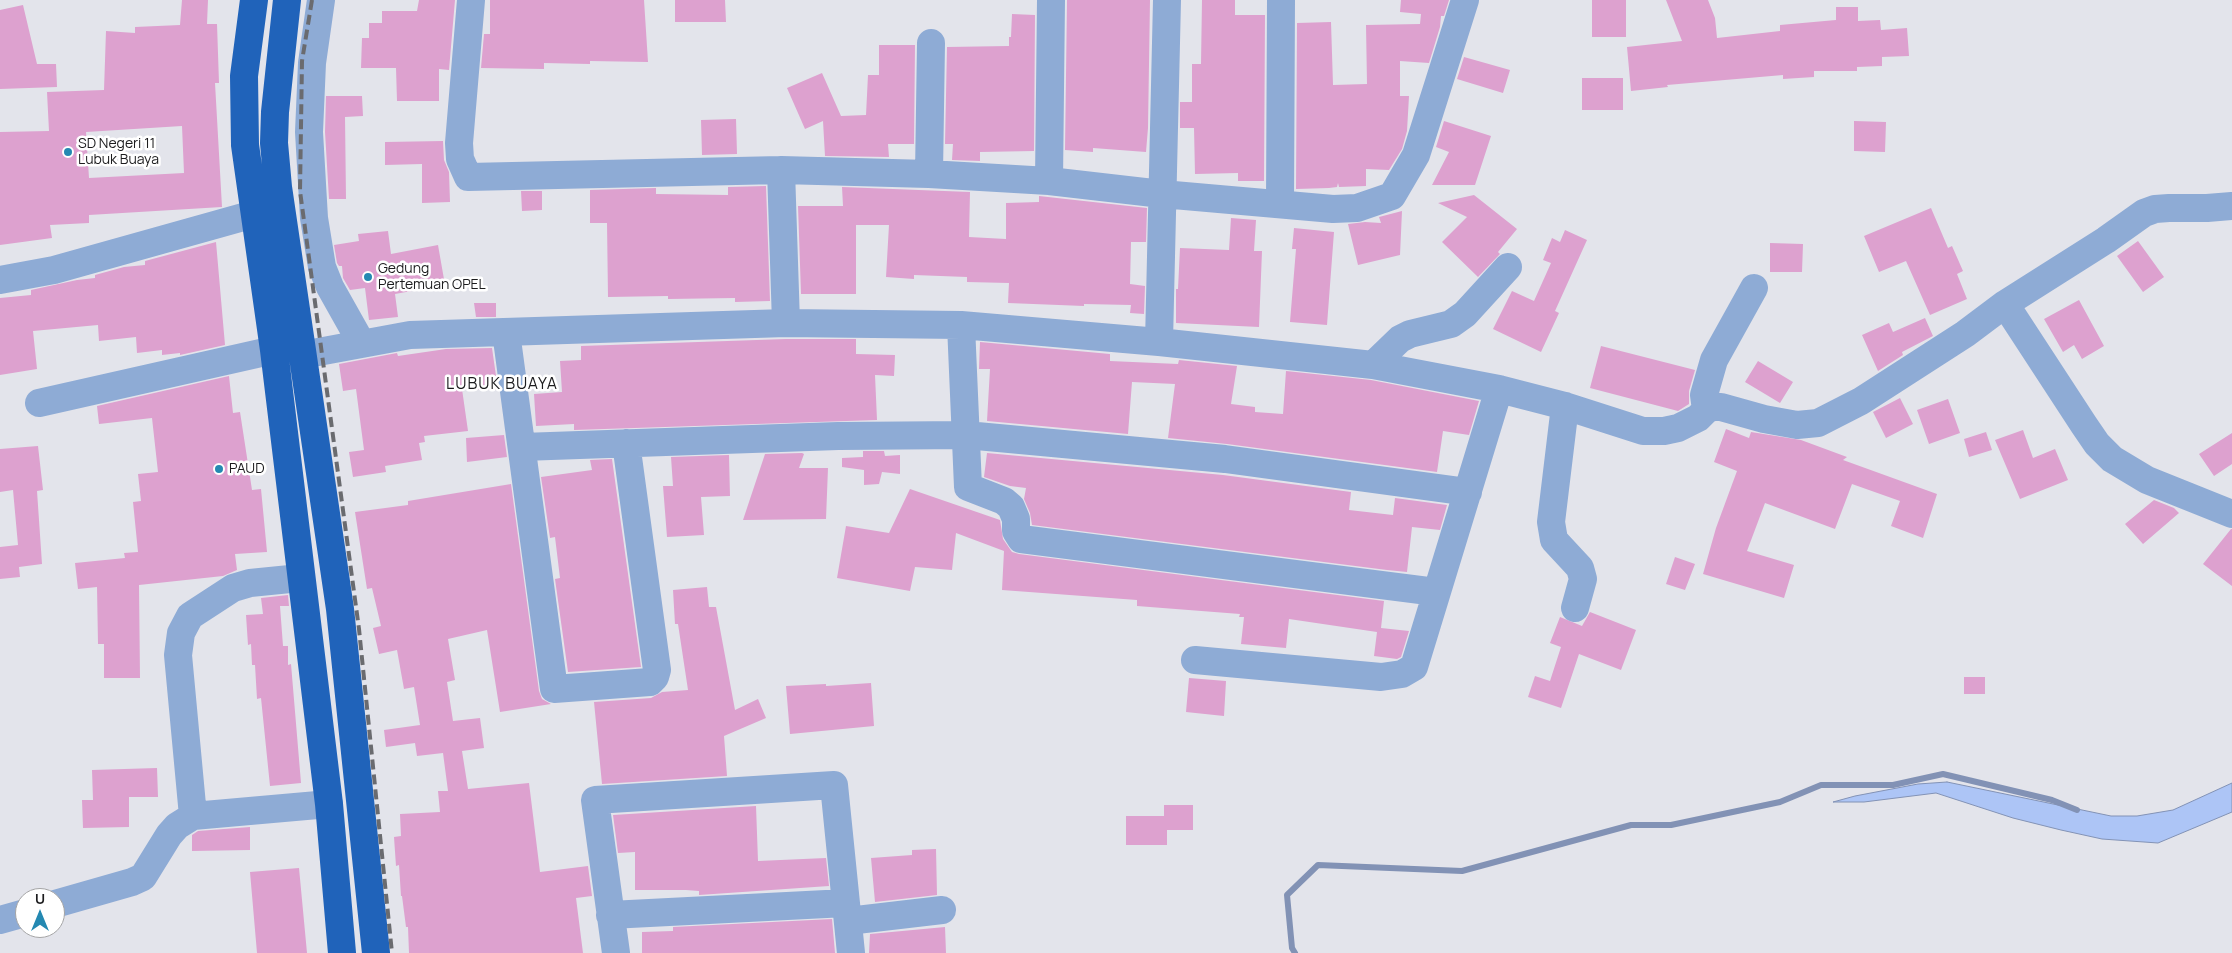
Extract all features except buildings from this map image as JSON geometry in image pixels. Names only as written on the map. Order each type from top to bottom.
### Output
[{"type":"highway","points":[[287,0],[275,112],[274,143],[278,187],[340,609],[376,953]]},
{"type":"highway","points":[[252,11],[262,24],[284,31]]},
{"type":"highway","points":[[252,11],[244,76],[245,145],[274,350],[300,578],[329,804],[342,953]]},
{"type":"street","points":[[321,0],[312,63],[309,132],[314,218],[322,267],[330,286],[362,344]]},
{"type":"street","points":[[471,0],[459,143],[460,159],[468,177],[781,170],[929,174],[1049,181],[1162,194],[1333,208],[1357,208],[1392,196],[1416,155],[1465,0]]},
{"type":"street","points":[[1049,181],[1051,0]]},
{"type":"street","points":[[1158,342],[1167,0]]},
{"type":"street","points":[[1280,204],[1281,0]]},
{"type":"street","points":[[929,174],[931,43]]},
{"type":"street","points":[[781,170],[786,323]]},
{"type":"street","points":[[302,355],[410,334],[786,323],[961,325],[1158,342],[1373,365],[1499,389],[1565,406],[1643,431],[1664,431],[1678,428],[1698,418],[1713,406],[1722,406],[1764,419],[1797,425],[1818,423],[1860,401],[1965,334],[2005,304],[2106,240],[2144,213],[2156,209],[2232,206]]},
{"type":"street","points":[[0,280],[54,270],[254,214]]},
{"type":"street","points":[[1373,365],[1400,339],[1410,334],[1451,324],[1465,314],[1508,267]]},
{"type":"street","points":[[1706,410],[1704,395],[1714,360],[1754,288]]},
{"type":"street","points":[[2005,304],[2097,444],[2112,459],[2147,480],[2232,514]]},
{"type":"street","points":[[961,325],[968,487],[1004,500],[1011,508],[1016,519],[1016,531],[1021,540],[1436,592]]},
{"type":"street","points":[[506,332],[554,689],[650,682],[655,677],[657,670],[626,444]]},
{"type":"street","points":[[39,403],[274,350]]},
{"type":"street","points":[[1195,660],[1381,677],[1402,674],[1414,667],[1499,389]]},
{"type":"street","points":[[1565,406],[1551,522],[1554,540],[1580,568],[1583,579],[1575,608]]},
{"type":"street","points":[[522,447],[838,436],[966,435],[1226,459],[1468,492]]},
{"type":"street","points":[[194,816],[178,655],[181,634],[190,616],[233,588],[250,583],[300,578]]},
{"type":"street","points":[[616,953],[595,800],[834,785],[852,953]]},
{"type":"street","points":[[65,901],[132,882],[143,877],[169,835],[177,826],[194,816],[329,804]]},
{"type":"street","points":[[610,915],[942,910]]},
{"type":"street","points":[[0,920],[15,916]]},
{"type":"water","points":[[1947,782],[2111,816],[2137,816],[2173,810],[2232,783],[2232,812],[2158,843],[2102,839],[2061,830],[2013,818],[1936,793],[1864,802],[1833,802],[1918,784]]},
{"type":"waterway","points":[[1295,953],[1292,948],[1287,895],[1318,865],[1462,871],[1631,825],[1671,825],[1780,802],[1821,785],[1893,785],[1943,774],[2052,800],[2077,810]]},
{"type":"railway","points":[[312,0],[302,61],[300,191],[359,629],[392,953]]},
{"type":"place","name":"SD Negeri 11 Lubuk Buaya","points":[[68,152]]},
{"type":"place","name":"Gedung Pertemuan OPEL","points":[[368,277]]},
{"type":"place","name":"PAUD","points":[[219,469]]},
{"type":"district","name":"LUBUK BUAYA","points":[[502,385]]}]
